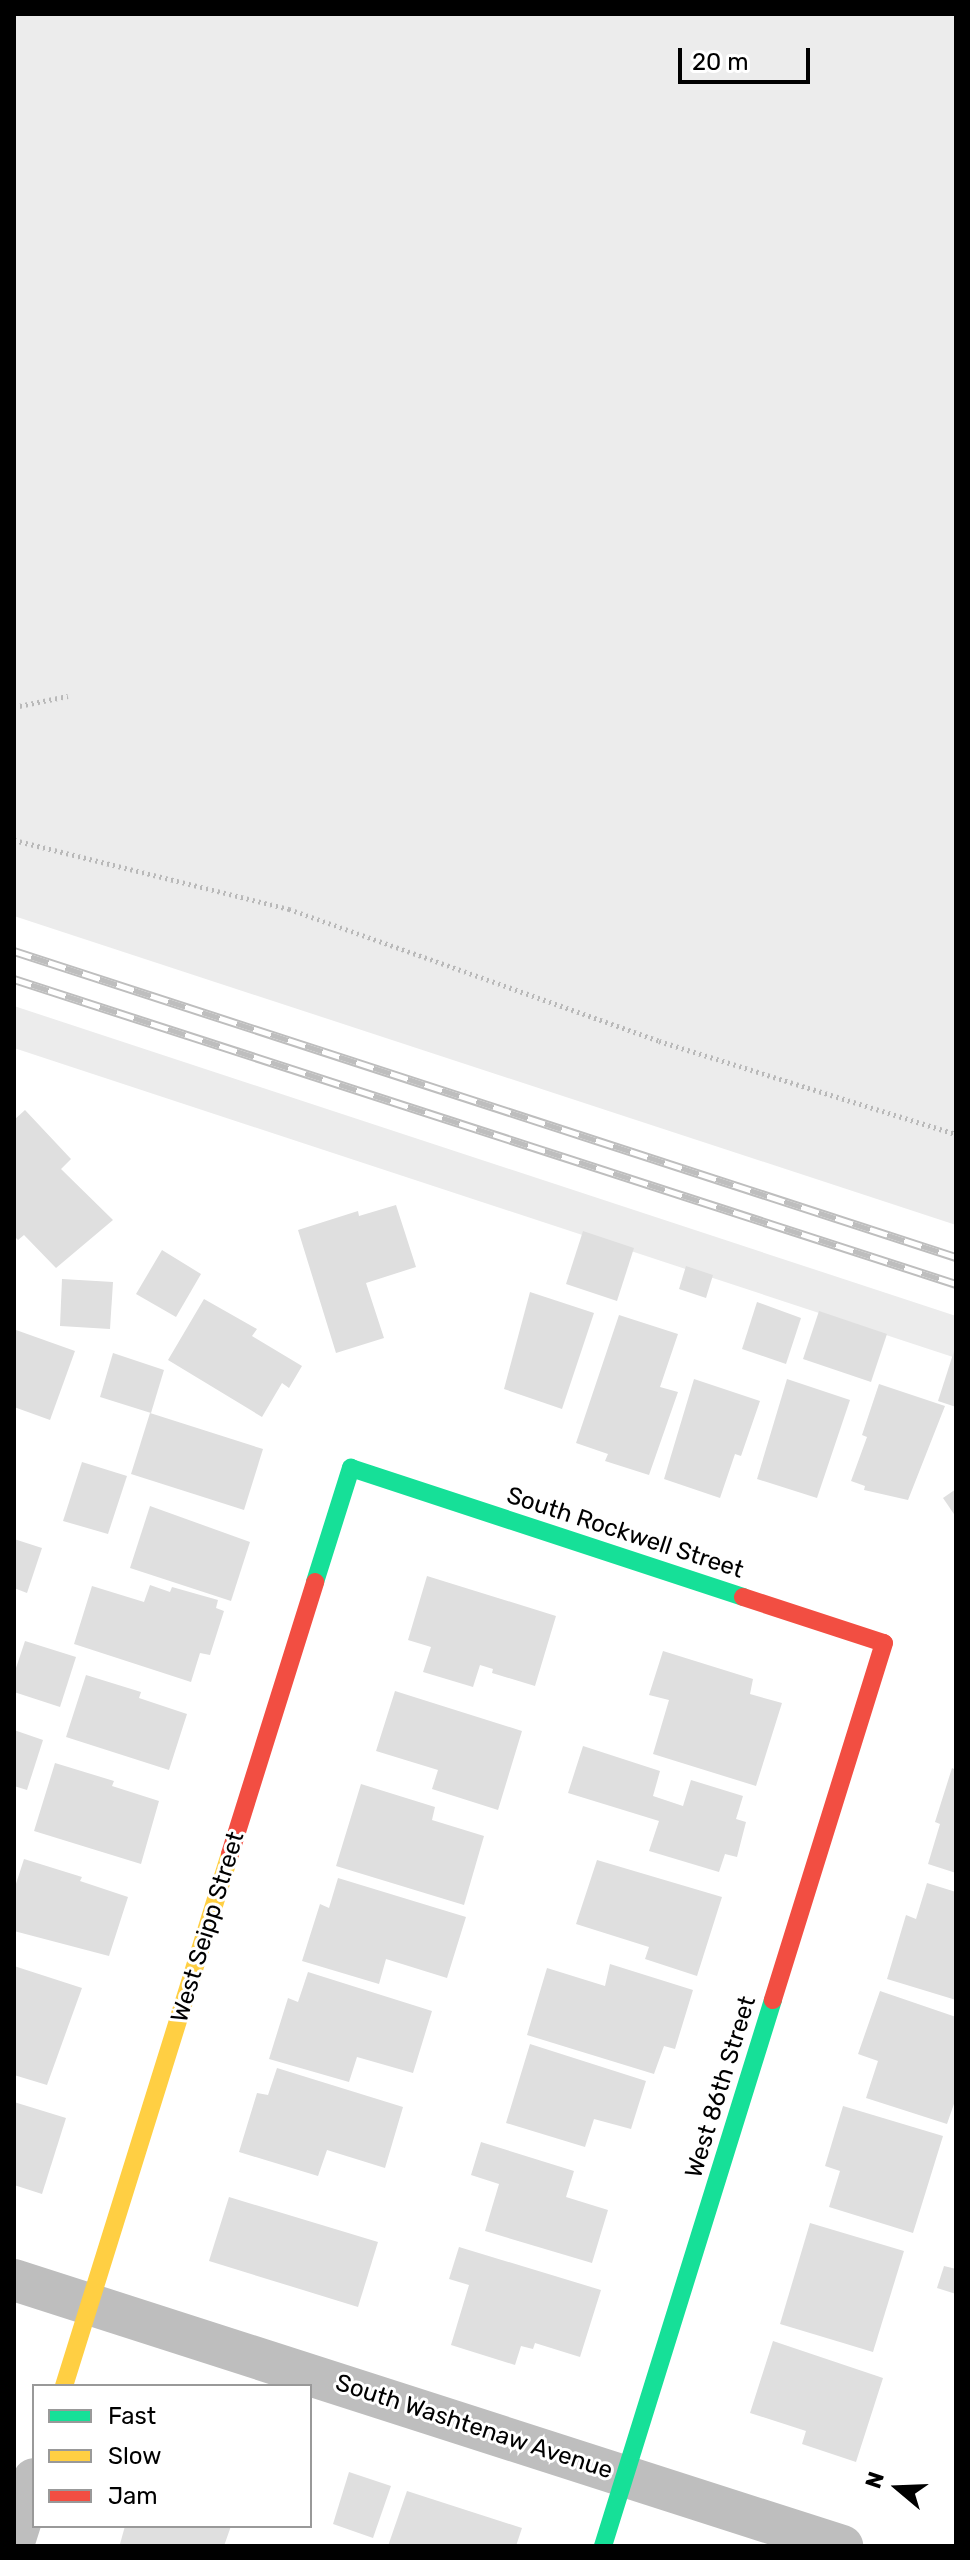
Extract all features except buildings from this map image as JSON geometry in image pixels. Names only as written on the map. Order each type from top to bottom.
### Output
[{"type":"street","name":"South Rockwell Street","points":[[351,1468],[884,1643]]},
{"type":"street","name":"West Seipp Street","points":[[65,2384],[351,1468]]},
{"type":"street","name":"West 86th Street","points":[[603,2546],[884,1643]]},
{"type":"street","name":"South Washtenaw Avenue","points":[[14,2280],[842,2546]]},
{"type":"street","points":[[14,2542],[32,2485]]},
{"type":"path","points":[[14,707],[68,696]]},
{"type":"path","points":[[14,840],[289,909],[659,1041],[956,1134]]},
{"type":"shaded area","points":[[14,14],[956,14],[956,1225],[14,916]]},
{"type":"shaded area","points":[[14,1006],[956,1316],[956,1358],[14,1048]]},
{"type":"railway","points":[[14,951],[956,1257]]},
{"type":"railway","points":[[14,979],[956,1284]]},
{"type":"traffic: fast","points":[[315,1582],[351,1468],[743,1597]]},
{"type":"traffic: fast","points":[[603,2546],[773,2000]]},
{"type":"traffic: slow","points":[[65,2384],[230,1854]]},
{"type":"traffic: jam","points":[[230,1854],[315,1582]]},
{"type":"traffic: jam","points":[[743,1597],[884,1643],[773,2000]]}]
